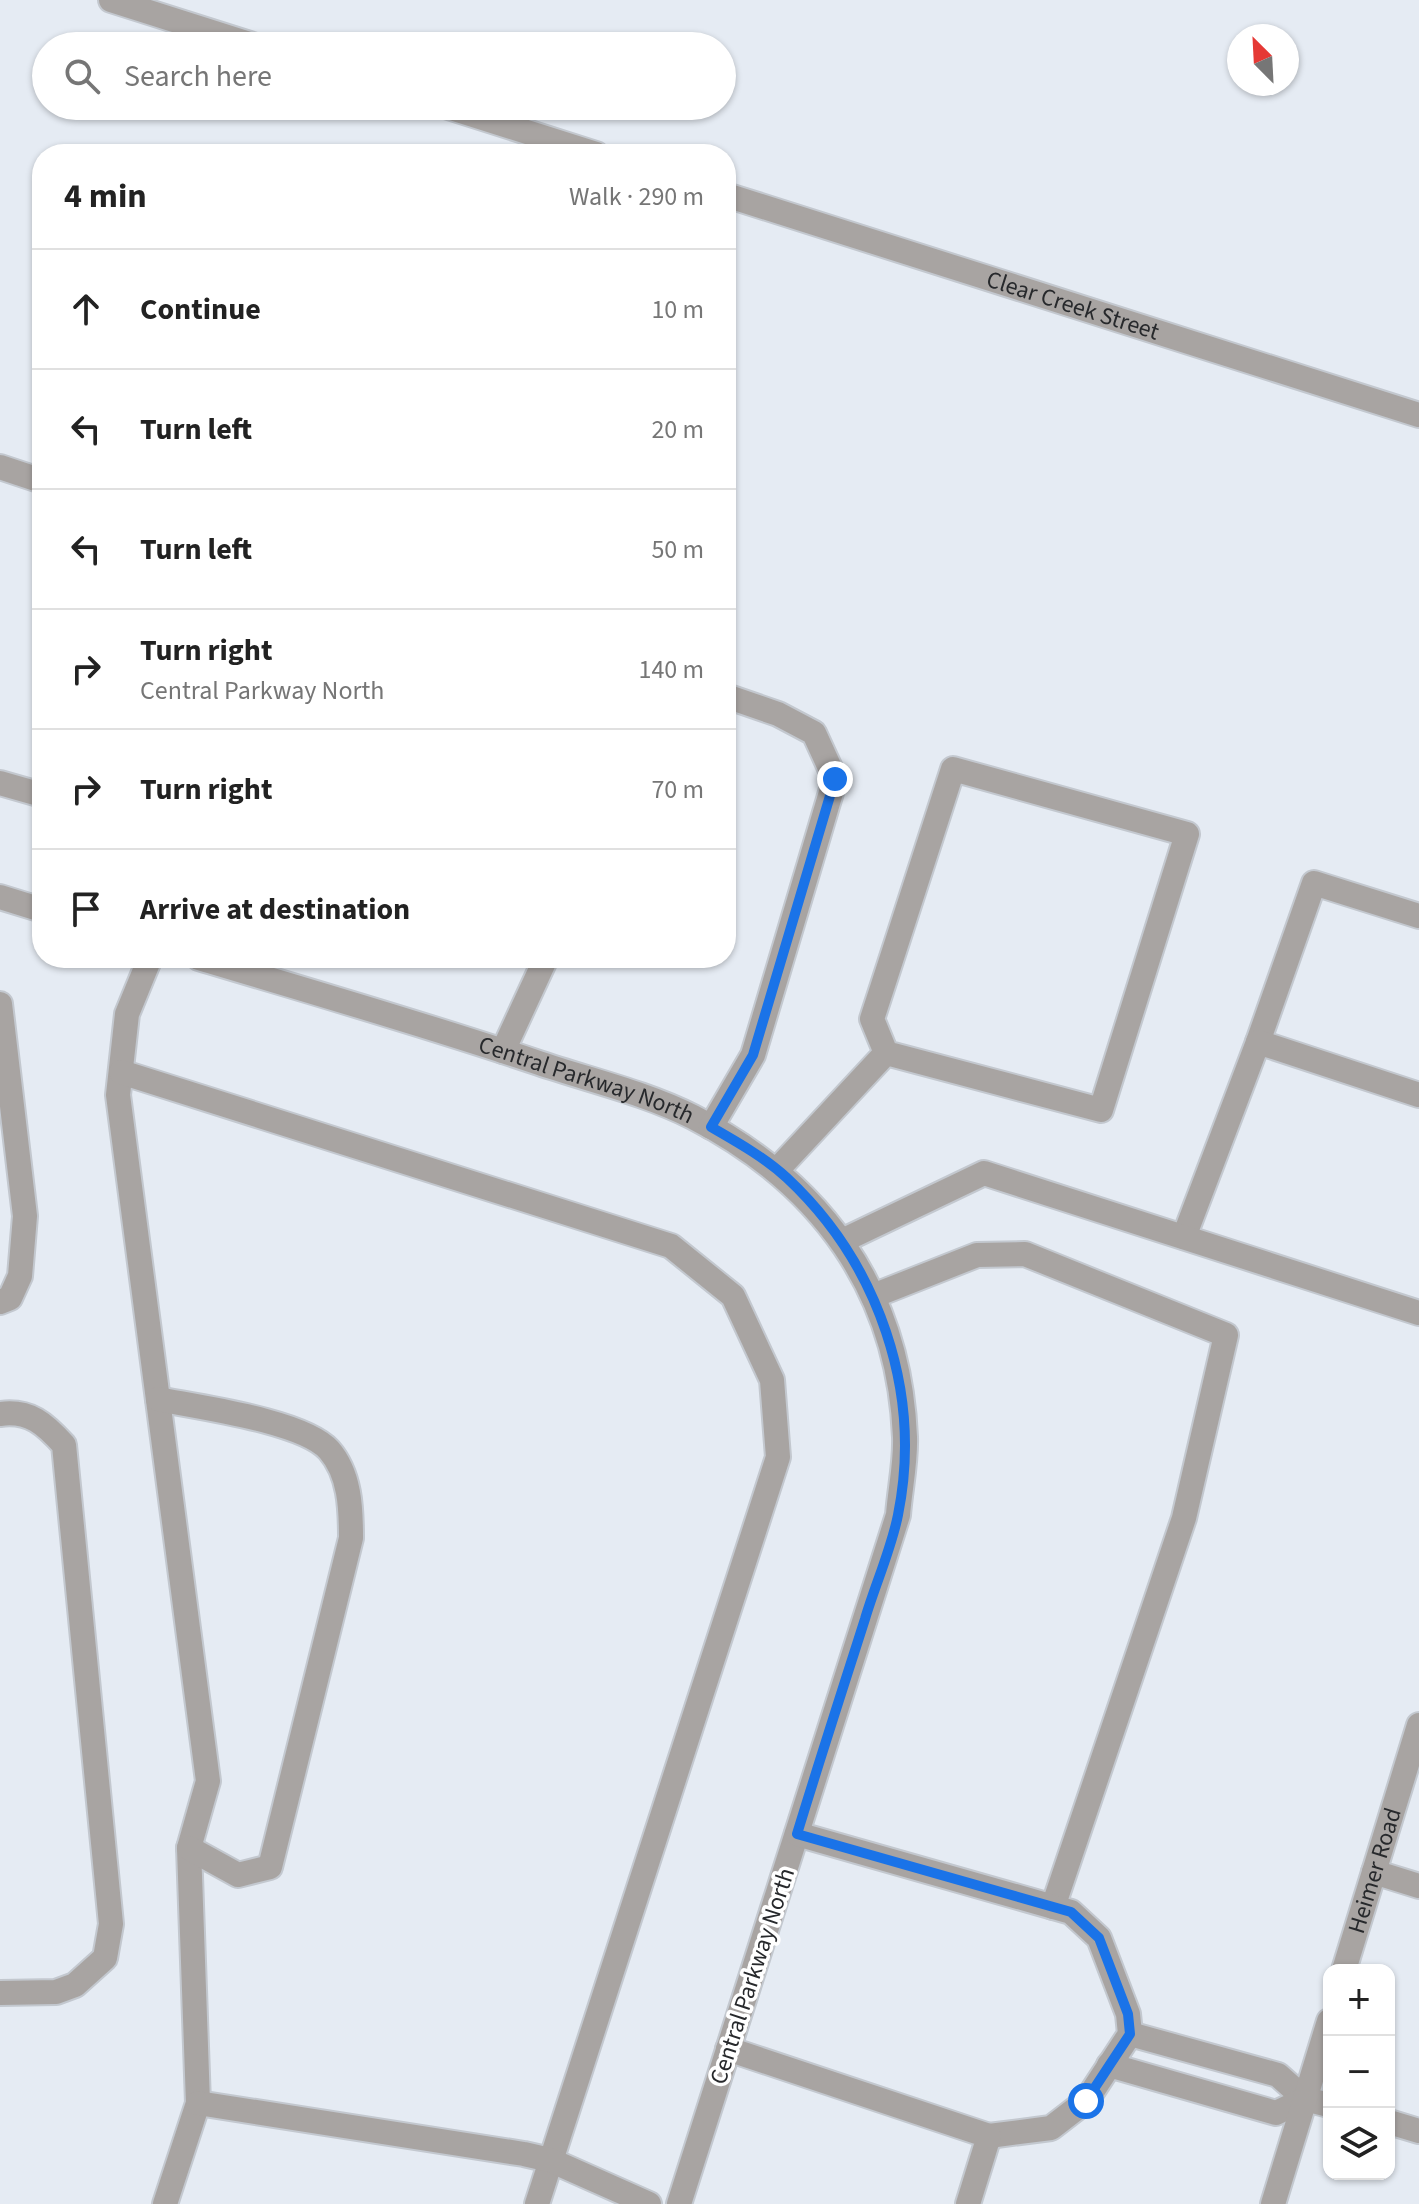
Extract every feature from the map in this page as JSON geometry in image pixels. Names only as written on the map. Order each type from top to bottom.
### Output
[{"type":"street","points":[[111,0],[212,32]]},
{"type":"street","points":[[489,120],[565,144]]},
{"type":"street","name":"Clear Creek Street","points":[[736,198],[1419,415]]},
{"type":"street","points":[[0,467],[32,478]]},
{"type":"street","points":[[711,1127],[753,1055],[835,779],[814,733],[778,714],[736,699]]},
{"type":"street","points":[[953,769],[1187,834],[1101,1110],[886,1053],[872,1019],[953,769]]},
{"type":"street","points":[[0,783],[32,792]]},
{"type":"street","points":[[1184,1237],[1314,883],[1419,916]]},
{"type":"street","points":[[0,897],[32,907]]},
{"type":"street","points":[[146,968],[127,1014],[118,1095],[208,1781],[189,1848],[198,2103],[165,2204]]},
{"type":"street","name":"Central Parkway North","points":[[249,968],[656,1102],[711,1127],[777,1170],[811,1202],[842,1241],[873,1296],[897,1366],[902,1403],[905,1440],[898,1515],[679,2204]]},
{"type":"street","points":[[503,1051],[541,968]]},
{"type":"street","points":[[0,1004],[25,1216],[20,1276],[10,1298],[0,1302]]},
{"type":"street","points":[[1258,1042],[1419,1095]]},
{"type":"street","points":[[777,1170],[886,1053]]},
{"type":"street","points":[[121,1072],[671,1246],[733,1296],[772,1380],[778,1457],[537,2204]]},
{"type":"street","points":[[842,1241],[984,1173],[1419,1313]]},
{"type":"street","points":[[873,1296],[977,1255],[1025,1254],[1226,1335],[1184,1518],[1053,1907]]},
{"type":"street","points":[[158,1399],[292,1428],[328,1449],[344,1477],[351,1506],[351,1538],[270,1867],[238,1875],[189,1848]]},
{"type":"street","points":[[0,1414],[15,1412],[43,1421],[64,1445],[111,1924],[105,1958],[75,1985],[56,1992],[0,1993]]},
{"type":"street","name":"Heimer Road","points":[[1346,1964],[1419,1725]]},
{"type":"street","points":[[728,2049],[989,2136],[1051,2128],[1086,2101],[1130,2034],[1128,2014],[1099,1938],[1071,1912],[797,1834]]},
{"type":"street","points":[[1374,1872],[1419,1886]]},
{"type":"street","points":[[1130,2034],[1278,2075],[1305,2099],[1323,2104]]},
{"type":"street","points":[[1273,2204],[1324,2036]]},
{"type":"street","points":[[1109,2065],[1276,2113],[1305,2099]]},
{"type":"street","points":[[198,2103],[550,2160],[649,2204]]},
{"type":"street","points":[[1395,2124],[1419,2131]]},
{"type":"street","points":[[968,2204],[989,2136]]},
{"type":"route","points":[[835,779],[753,1055],[711,1127],[756,1153],[785,1176],[835,1231],[856,1262],[887,1330],[897,1366],[902,1403],[905,1440],[898,1515],[797,1834],[1071,1912],[1099,1938],[1128,2014],[1130,2034],[1086,2101]]}]
